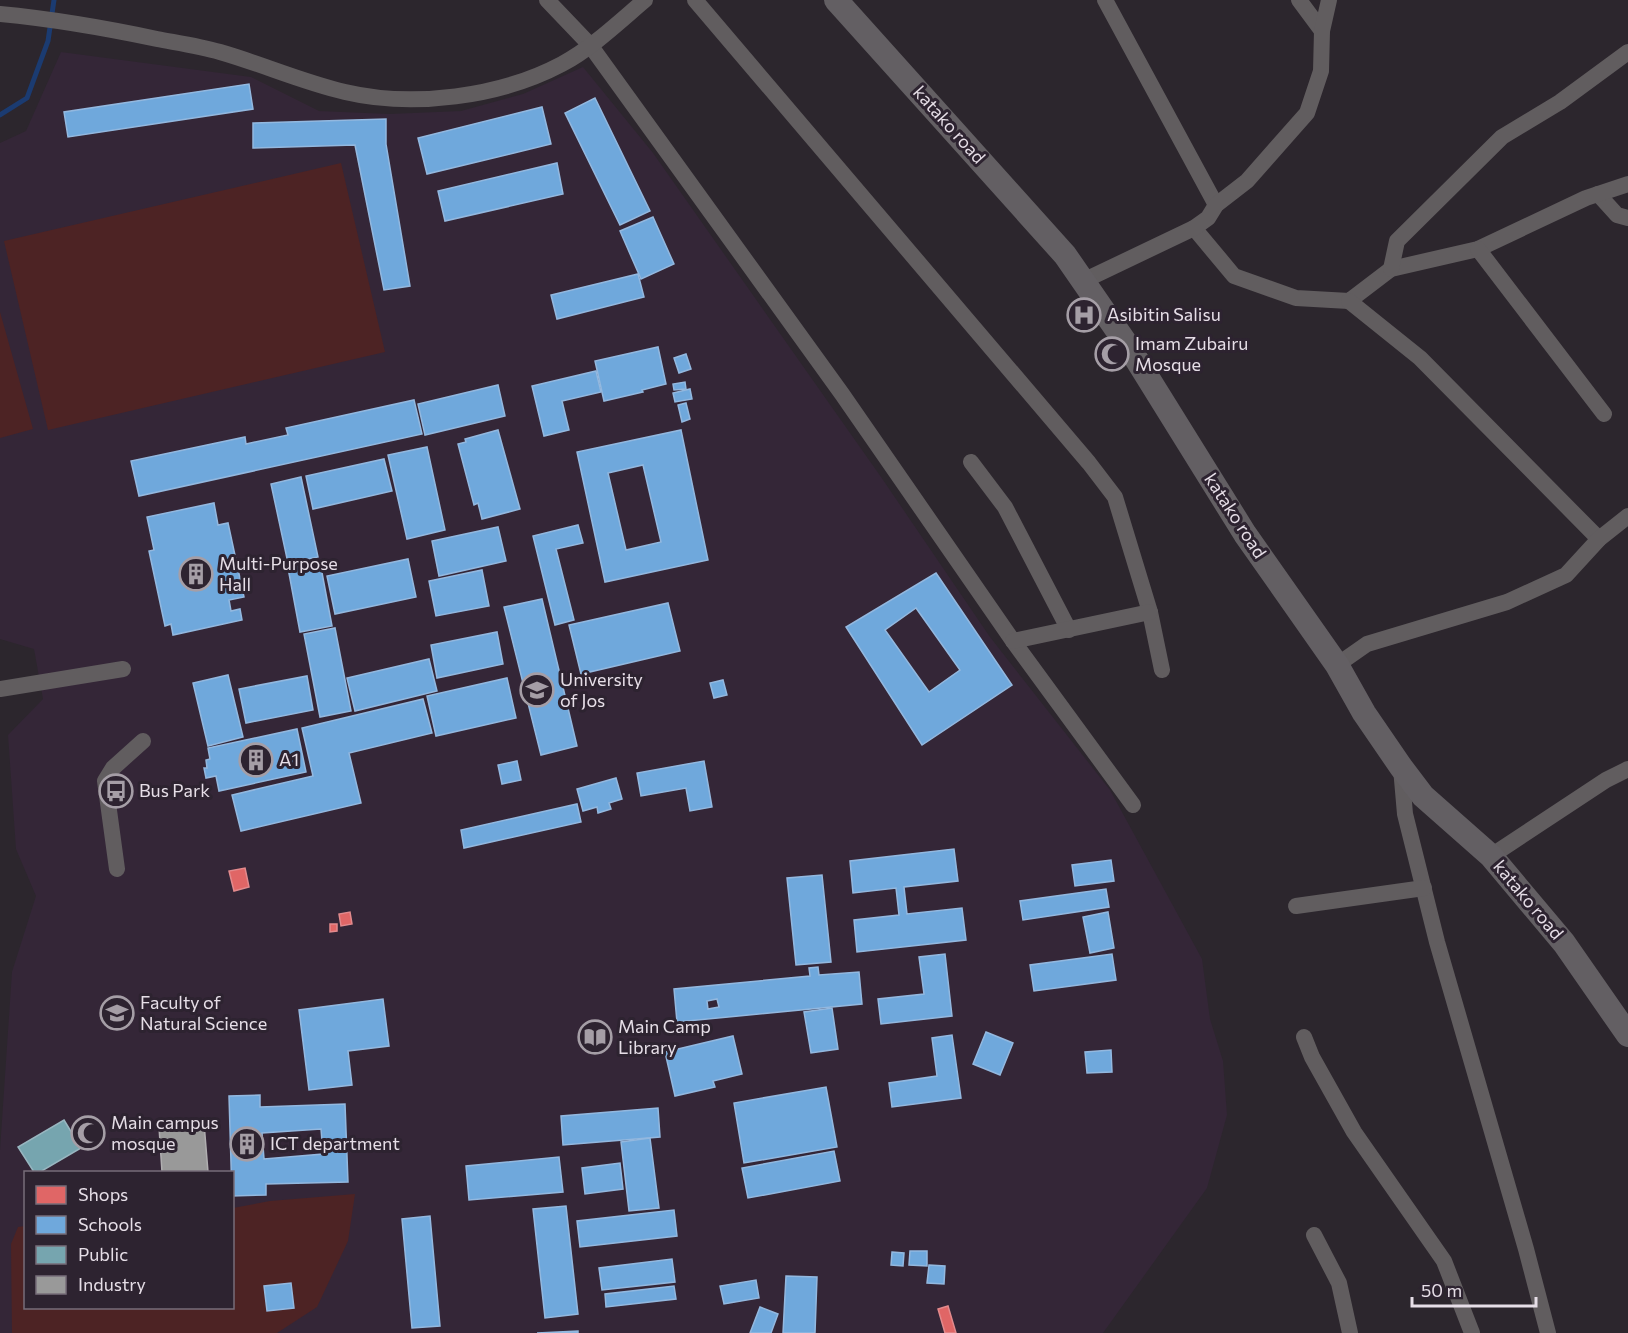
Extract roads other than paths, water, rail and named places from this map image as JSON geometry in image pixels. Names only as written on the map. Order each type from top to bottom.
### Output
[{"type":"street","points":[[547,0],[590,45],[842,394],[1013,641],[1133,805]]},
{"type":"street","points":[[0,14],[111,29],[218,51],[344,92],[386,98],[437,99],[490,89],[525,79],[560,65],[590,45],[645,0]]},
{"type":"street","points":[[695,0],[1089,463],[1115,497],[1150,612],[1162,670]]},
{"type":"street","name":"katako road","points":[[836,0],[1065,255],[1130,349],[1245,534],[1337,665],[1364,712],[1401,767],[1423,796],[1491,856],[1564,943],[1627,1031]]},
{"type":"street","points":[[1106,0],[1216,205]]},
{"type":"street","points":[[1299,0],[1322,31]]},
{"type":"street","points":[[1083,281],[1194,228],[1208,218],[1216,205],[1246,181],[1307,112],[1321,72],[1322,31],[1329,0]]},
{"type":"street","points":[[1391,269],[1397,240],[1502,137],[1560,102],[1628,52]]},
{"type":"street","points":[[1349,302],[1391,269],[1478,249],[1598,194],[1628,184]]},
{"type":"street","points":[[1598,194],[1617,215],[1628,218]]},
{"type":"street","points":[[1194,228],[1234,276],[1296,297],[1349,302],[1420,358],[1599,539]]},
{"type":"street","points":[[1478,249],[1604,414]]},
{"type":"street","points":[[971,462],[1005,507],[1069,630]]},
{"type":"street","points":[[1337,665],[1367,644],[1507,602],[1566,575],[1599,539],[1628,516]]},
{"type":"street","points":[[1013,641],[1150,612]]},
{"type":"street","points":[[0,689],[123,669]]},
{"type":"street","points":[[117,869],[105,781],[113,768],[143,741]]},
{"type":"street","points":[[1401,767],[1405,814],[1424,888],[1548,1333]]},
{"type":"street","points":[[1491,856],[1606,780],[1628,769]]},
{"type":"street","points":[[1296,906],[1424,888]]},
{"type":"street","points":[[1304,1037],[1312,1057],[1354,1132],[1444,1261],[1470,1332]]},
{"type":"street","points":[[1314,1235],[1340,1283],[1350,1333]]},
{"type":"waterway","points":[[0,115],[27,98],[48,41],[54,0]]},
{"type":"place","name":"Asibitin Salisu","points":[[1084,315]]},
{"type":"place","name":"Imam Zubairu Mosque","points":[[1112,354]]},
{"type":"place","name":"Multi-Purpose Hall","points":[[196,574]]},
{"type":"place","name":"University of Jos","points":[[537,690]]},
{"type":"place","name":"A1","points":[[256,760]]},
{"type":"place","name":"Bus Park","points":[[116,791]]},
{"type":"place","name":"Faculty of Natural Science","points":[[117,1013]]},
{"type":"place","name":"Main Camp Library","points":[[595,1037]]},
{"type":"place","name":"Main campus mosque","points":[[88,1133]]},
{"type":"place","name":"ICT department","points":[[247,1144]]}]
